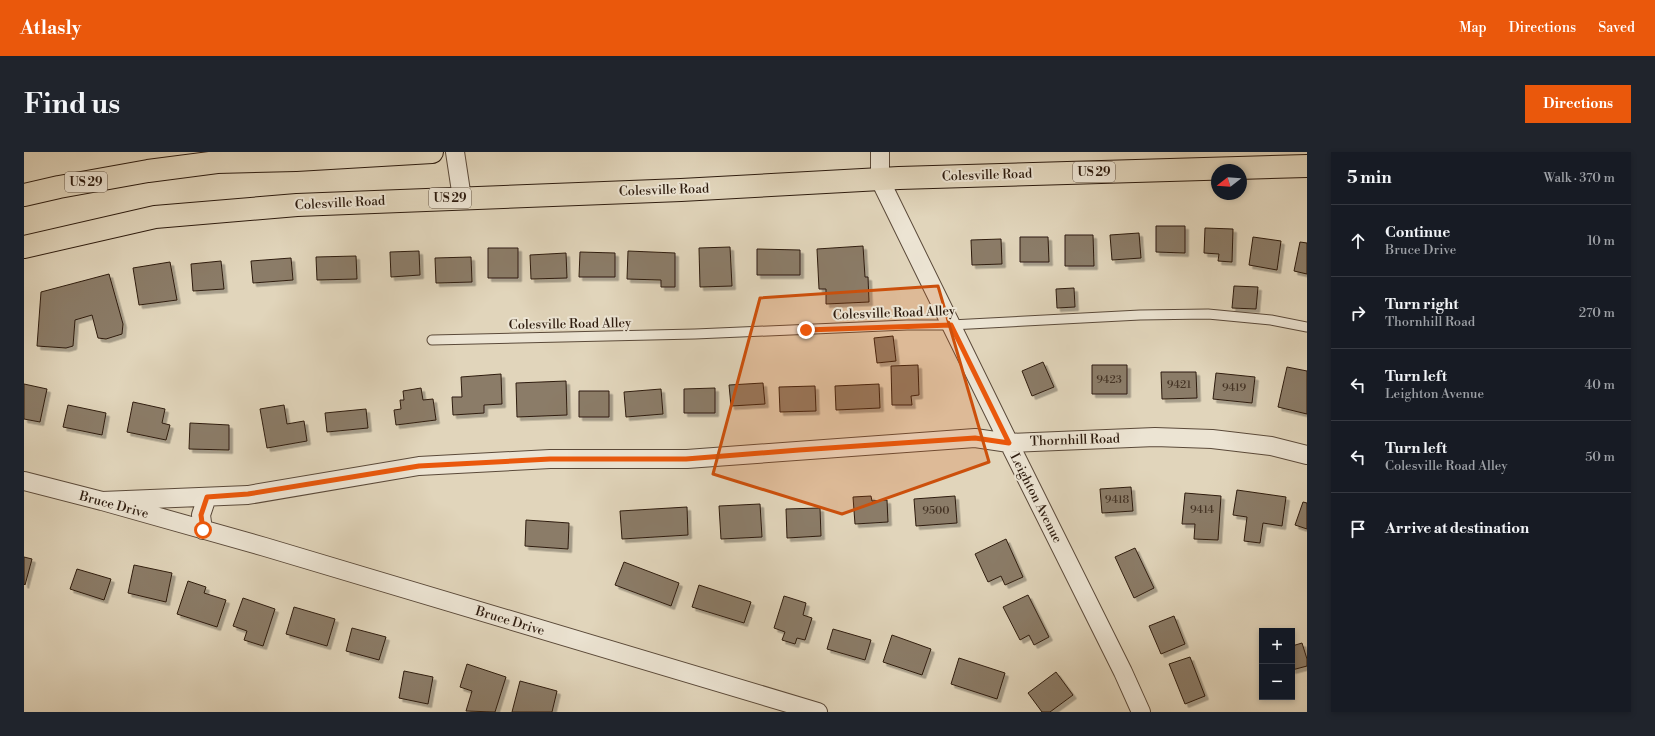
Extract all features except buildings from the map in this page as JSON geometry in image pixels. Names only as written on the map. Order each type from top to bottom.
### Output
[{"type":"highway","name":"US 29","points":[[24,195],[216,157],[296,160],[432,152]]},
{"type":"highway","name":"Colesville Road","points":[[24,247],[155,217],[297,205],[689,189],[880,180],[907,177],[1307,166]]},
{"type":"street","points":[[456,152],[462,198]]},
{"type":"street","name":"Leighton Avenue","points":[[880,152],[880,180],[1123,672],[1141,712]]},
{"type":"street","name":"Thornhill Road","points":[[102,501],[248,494],[419,466],[550,459],[686,459],[975,438],[1009,443],[1155,437],[1212,439],[1271,446],[1307,455]]},
{"type":"street","name":"Bruce Drive","points":[[24,481],[102,501],[203,530],[818,712]]},
{"type":"street","points":[[203,530],[201,515],[207,497]]},
{"type":"lane","name":"Colesville Road Alley","points":[[432,340],[672,335],[906,325],[951,325],[1140,315],[1208,314],[1271,320],[1307,327]]},
{"type":"highlighted area","points":[[938,286],[989,462],[842,514],[713,474],[760,298]]},
{"type":"route","points":[[203,530],[201,515],[207,497],[248,494],[419,466],[550,459],[686,459],[975,438],[1009,443],[951,325],[906,325],[806,330]]}]
